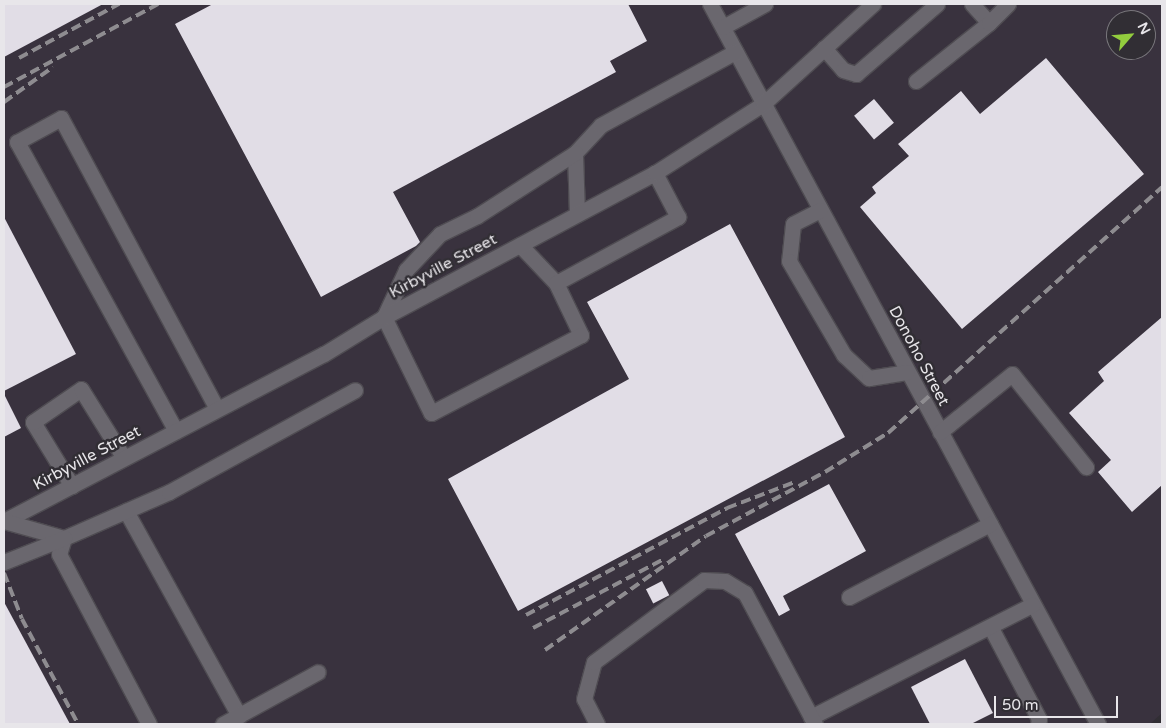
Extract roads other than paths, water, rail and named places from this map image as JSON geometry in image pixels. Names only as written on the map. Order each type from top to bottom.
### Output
[{"type":"street","name":"Donoho Street","points":[[710,4],[1032,605],[1098,724]]},
{"type":"street","points":[[723,27],[765,4]]},
{"type":"street","name":"Kirbyville Street","points":[[4,521],[324,354],[384,318],[655,173],[763,104],[873,4]]},
{"type":"street","points":[[824,48],[844,70],[856,74],[937,4]]},
{"type":"street","points":[[972,4],[989,24]]},
{"type":"street","points":[[916,81],[989,24],[1008,4]]},
{"type":"street","points":[[520,245],[556,283],[581,335],[431,413],[384,318],[406,270],[440,234],[477,216],[575,153],[601,125],[735,52]]},
{"type":"street","points":[[176,431],[17,142],[61,118],[217,409]]},
{"type":"street","points":[[575,153],[576,214]]},
{"type":"street","points":[[556,283],[678,217],[655,173]]},
{"type":"street","points":[[820,210],[793,224],[790,261],[844,355],[869,378],[907,372]]},
{"type":"street","points":[[940,432],[1012,374],[1086,467]]},
{"type":"street","points":[[72,486],[34,422],[81,389],[124,458]]},
{"type":"street","points":[[4,562],[169,492],[356,390]]},
{"type":"street","points":[[126,511],[239,716]]},
{"type":"street","points":[[4,521],[64,538]]},
{"type":"street","points":[[849,597],[990,524]]},
{"type":"street","points":[[64,538],[59,554],[150,724]]},
{"type":"street","points":[[597,724],[584,699],[594,662],[704,580],[726,581],[745,593],[813,721],[1032,605]]},
{"type":"street","points":[[991,628],[1039,719],[1038,724]]},
{"type":"street","points":[[223,724],[318,672]]},
{"type":"railway","points":[[19,58],[119,4]]},
{"type":"railway","points":[[4,87],[158,4]]},
{"type":"railway","points":[[4,102],[53,67]]},
{"type":"railway","points":[[545,650],[706,536],[825,472],[888,433],[1162,187]]},
{"type":"railway","points":[[526,615],[727,508],[795,482]]},
{"type":"railway","points":[[533,628],[664,559]]},
{"type":"railway","points":[[4,573],[22,619],[78,724]]}]
